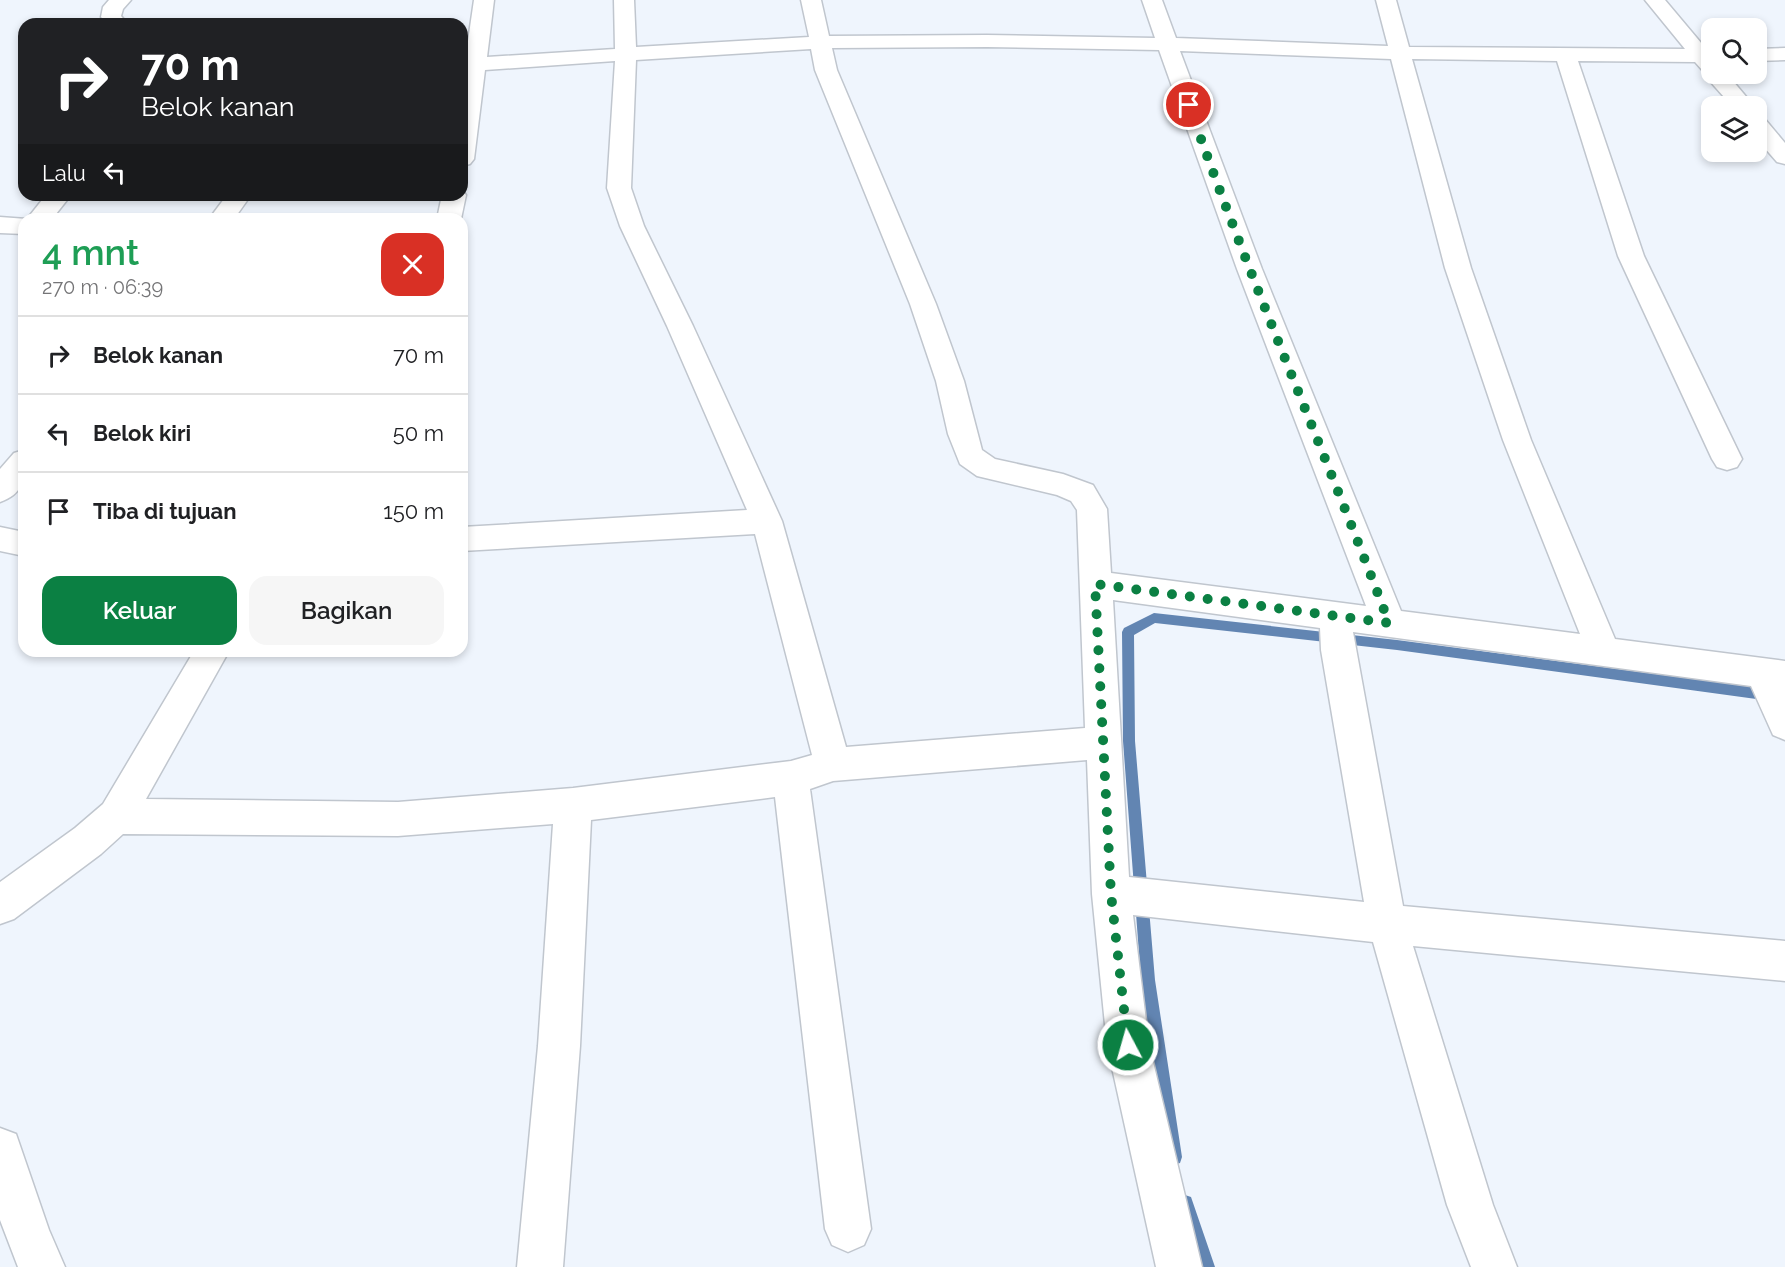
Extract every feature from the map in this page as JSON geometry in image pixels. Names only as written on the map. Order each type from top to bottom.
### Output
[{"type":"street","points":[[112,18],[113,7],[121,0]]},
{"type":"street","points":[[468,97],[484,0]]},
{"type":"street","points":[[624,0],[626,53],[619,188],[632,226],[680,326],[767,521],[833,765]]},
{"type":"street","points":[[811,0],[826,70],[923,304],[950,381],[962,434],[970,456],[987,468],[1063,485],[1082,493],[1092,509],[1104,742],[1133,897],[1128,1045],[1179,1267]]},
{"type":"street","points":[[1152,0],[1263,306],[1338,488],[1389,623]]},
{"type":"street","points":[[1386,0],[1458,268],[1517,440],[1604,652]]},
{"type":"street","points":[[1655,0],[1701,52]]},
{"type":"street","points":[[470,76],[626,53],[820,42],[987,41],[1167,44],[1701,60]]},
{"type":"street","points":[[1767,55],[1785,54]]},
{"type":"street","points":[[1566,55],[1631,256],[1727,459]]},
{"type":"street","points":[[1724,84],[1735,96]]},
{"type":"street","points":[[1767,136],[1785,157]]},
{"type":"street","points":[[44,213],[54,201]]},
{"type":"street","points":[[0,225],[18,226]]},
{"type":"street","points":[[0,490],[18,468]]},
{"type":"street","points":[[468,539],[767,521]]},
{"type":"street","points":[[0,539],[18,543]]},
{"type":"street","points":[[1095,584],[1336,630],[1389,623],[1604,652],[1776,694]]},
{"type":"street","points":[[1336,630],[1387,924],[1470,1205],[1494,1267]]},
{"type":"street","points":[[0,904],[88,842],[116,816],[209,657]]},
{"type":"street","points":[[116,816],[398,819],[573,805],[791,778],[833,765],[1104,742]]},
{"type":"street","points":[[791,778],[848,1229]]},
{"type":"street","points":[[540,1267],[559,1046],[573,805]]},
{"type":"street","points":[[1133,897],[1387,924],[1785,961]]},
{"type":"street","points":[[0,1150],[28,1236],[42,1267]]},
{"type":"waterway","points":[[1174,1157],[1148,980],[1129,741],[1128,632],[1154,618],[1397,645],[1785,697]]},
{"type":"waterway","points":[[1185,1203],[1207,1267]]},
{"type":"route","points":[[1128,1045],[1111,894],[1095,584],[1389,623],[1338,488],[1263,306],[1189,105]]}]
